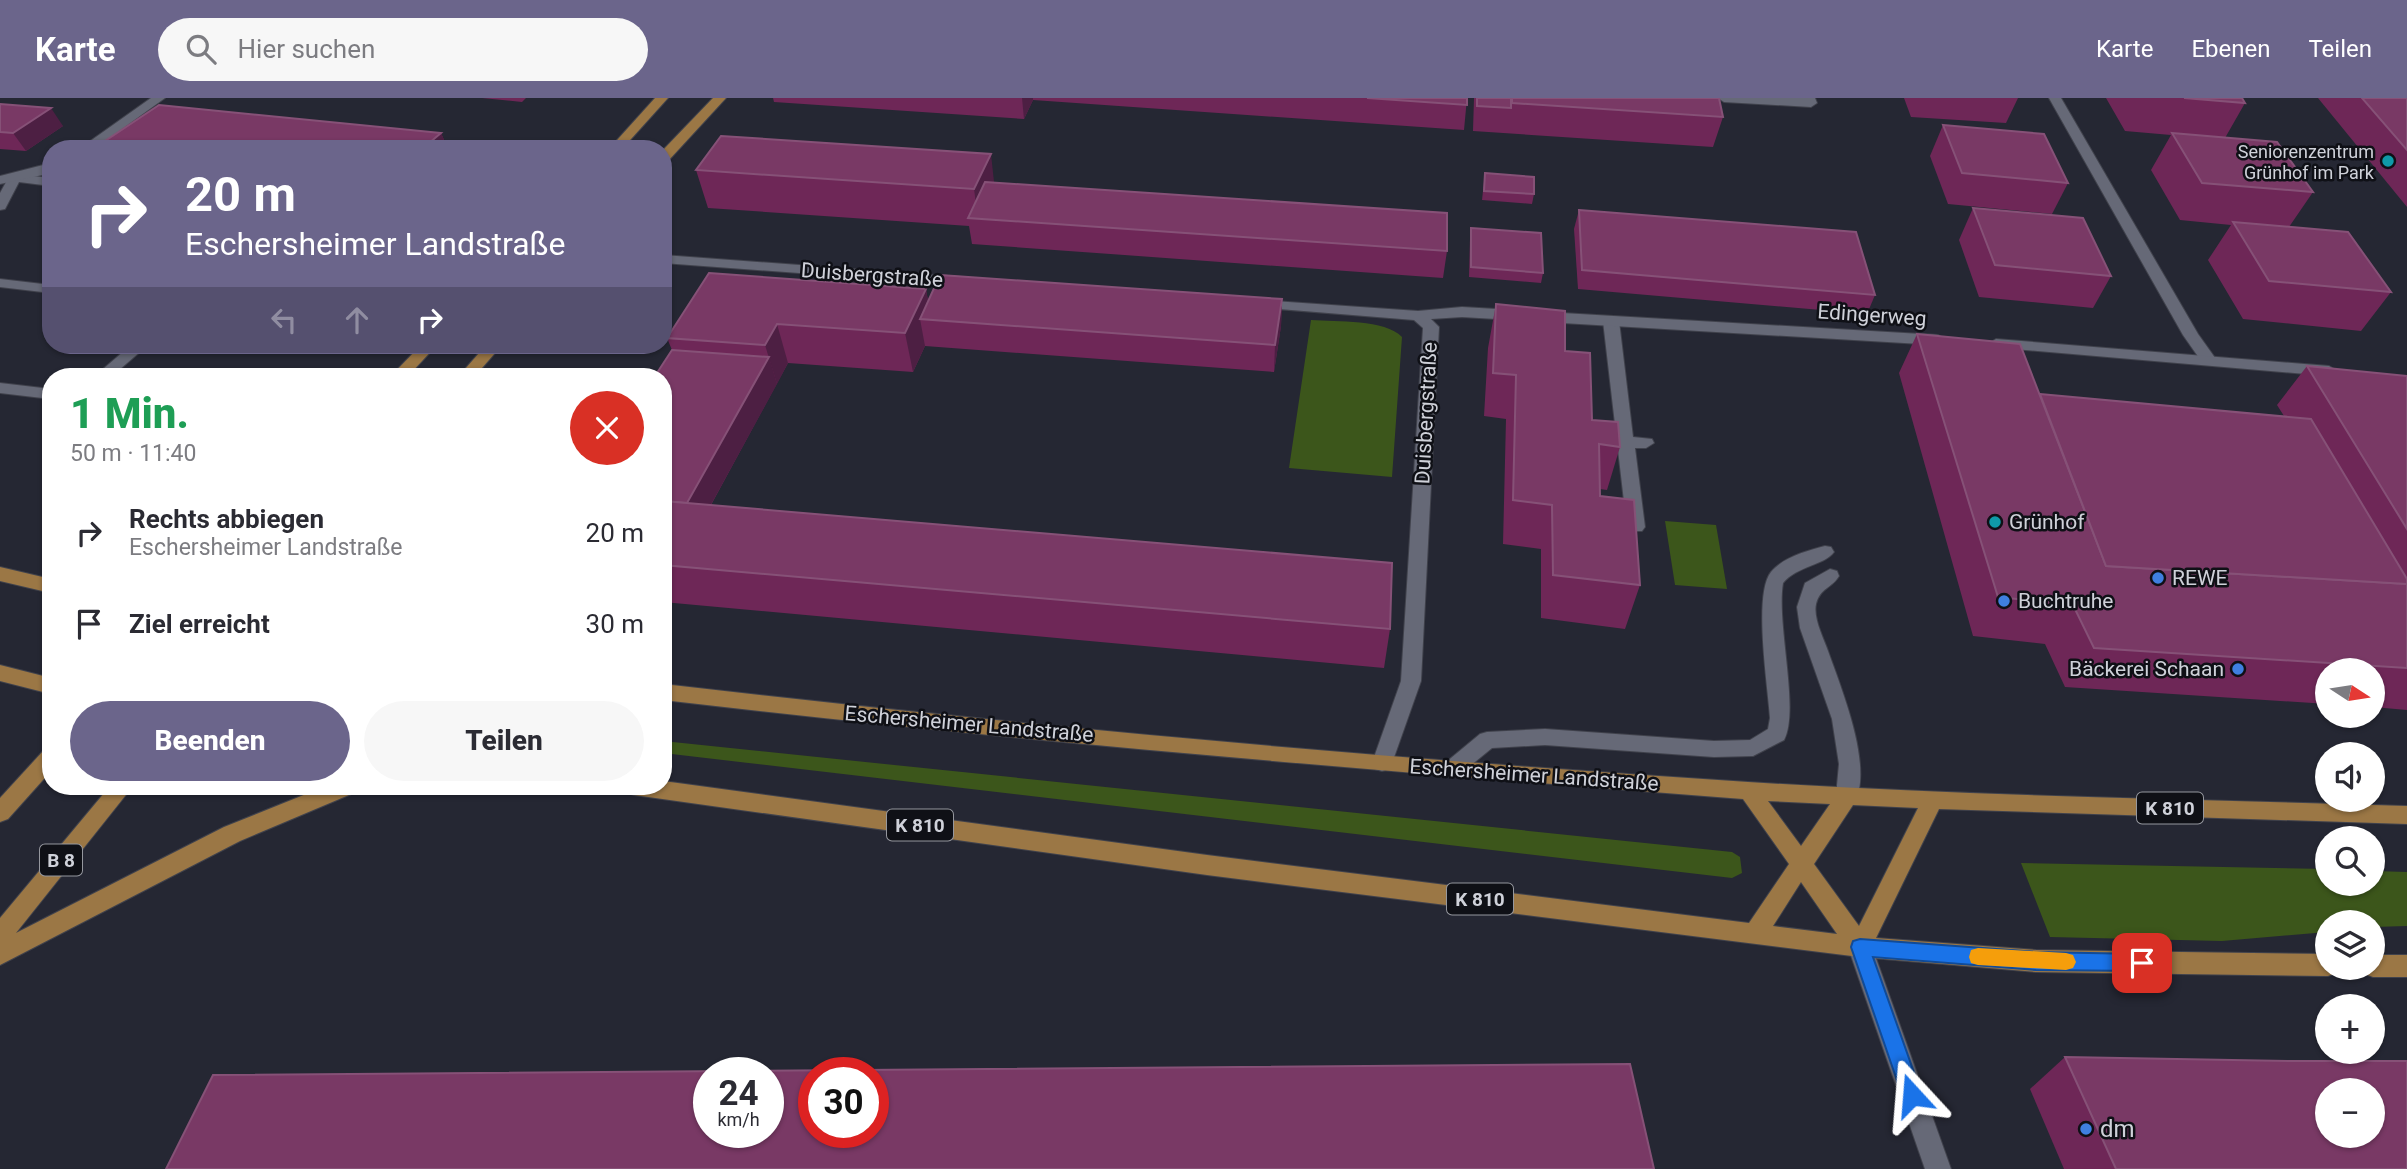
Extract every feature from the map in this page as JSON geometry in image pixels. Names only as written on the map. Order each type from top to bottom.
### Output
[{"type":"main road","points":[[623,140],[662,98]]},
{"type":"main road","points":[[672,149],[720,98]]},
{"type":"main road","points":[[407,368],[420,354]]},
{"type":"main road","points":[[474,368],[486,354]]},
{"type":"main road","points":[[0,574],[42,584]]},
{"type":"main road","points":[[0,673],[42,684]]},
{"type":"main road","name":"Eschersheimer Landstraße","points":[[672,693],[844,713],[1382,763],[1749,791],[2407,816]]},
{"type":"main road","points":[[0,813],[42,766]]},
{"type":"main road","name":"K 810","points":[[672,791],[1207,864],[1860,947],[2036,961],[2315,965]]},
{"type":"main road","points":[[1749,791],[1860,947],[1933,800]]},
{"type":"main road","name":"B 8","points":[[0,935],[115,795]]},
{"type":"main road","points":[[0,954],[58,921],[232,834],[326,795]]},
{"type":"main road","points":[[1754,934],[1847,796]]},
{"type":"main road","points":[[2385,966],[2407,966]]},
{"type":"street","points":[[98,140],[159,98]]},
{"type":"street","points":[[1724,98],[1811,103],[1809,98]]},
{"type":"street","points":[[2055,98],[2191,335],[2210,362]]},
{"type":"street","points":[[0,180],[42,170]]},
{"type":"street","points":[[15,178],[42,181]]},
{"type":"street","points":[[0,206],[15,178]]},
{"type":"street","name":"Duisbergstraße","points":[[672,260],[972,282]]},
{"type":"street","points":[[0,283],[42,288]]},
{"type":"street","name":"Duisbergstraße","points":[[1237,302],[1418,316],[1431,327],[1412,681],[1382,763]]},
{"type":"street","name":"Edingerweg","points":[[1418,316],[1462,312],[1954,341]]},
{"type":"street","points":[[1611,321],[1636,527]]},
{"type":"street","points":[[1980,343],[2341,372]]},
{"type":"street","points":[[113,368],[129,354]]},
{"type":"street","points":[[0,387],[42,393]]},
{"type":"street","points":[[1626,442],[1646,443]]},
{"type":"street","points":[[1452,768],[1487,740],[1545,737],[1714,749],[1753,748],[1777,734],[1780,718],[1772,601],[1774,582],[1787,568],[1825,552]]},
{"type":"street","points":[[1830,576],[1812,588],[1806,607],[1810,628],[1842,719],[1849,764],[1847,796]]},
{"type":"street","points":[[1860,947],[1938,1169]]},
{"type":"green space","points":[[1311,320],[1373,324],[1394,331],[1402,337],[1392,477],[1289,468]]},
{"type":"green space","points":[[1665,521],[1716,525],[1727,589],[1675,585]]},
{"type":"green space","points":[[672,742],[1732,852],[1740,857],[1742,873],[1732,878],[672,754]]},
{"type":"green space","points":[[2021,863],[2315,869],[2315,896],[2385,896],[2385,871],[2407,872],[2407,926],[2385,927],[2385,910],[2315,910],[2315,933],[2222,941],[2050,937]]},
{"type":"building","points":[[1367,98],[1467,98],[1467,105]]},
{"type":"building","points":[[1477,98],[1511,98],[1511,108],[1477,106]]},
{"type":"building","points":[[1512,98],[1719,98],[1723,117],[1512,103]]},
{"type":"building","points":[[2184,98],[2242,98],[2245,103]]},
{"type":"building","points":[[2362,98],[2407,98],[2407,150]]},
{"type":"building","points":[[0,104],[51,108],[13,133],[0,132]]},
{"type":"building","points":[[159,105],[441,133],[433,140],[106,140]]},
{"type":"building","points":[[1943,125],[2044,134],[2068,183],[1962,173]]},
{"type":"building","points":[[2172,133],[2277,142],[2313,192],[2202,183]]},
{"type":"building","points":[[721,136],[991,154],[974,189],[696,170]]},
{"type":"building","points":[[1485,173],[1534,177],[1534,194],[1484,191]]},
{"type":"building","points":[[985,182],[1447,213],[1447,251],[968,218]]},
{"type":"building","points":[[1973,208],[2083,218],[2111,276],[1995,265]]},
{"type":"building","points":[[1579,210],[1856,232],[1875,295],[1582,270]]},
{"type":"building","points":[[2233,222],[2348,232],[2391,292],[2269,281]]},
{"type":"building","points":[[1471,228],[1541,233],[1543,273],[1471,267]]},
{"type":"building","points":[[709,273],[926,289],[905,333],[777,324],[765,345],[672,338],[672,330]]},
{"type":"building","points":[[940,275],[1282,299],[1275,345],[920,319]]},
{"type":"building","points":[[1496,304],[1565,311],[1565,351],[1590,353],[1592,420],[1618,422],[1620,447],[1599,444],[1600,496],[1634,500],[1640,585],[1553,575],[1552,505],[1513,500],[1516,375],[1493,373]]},
{"type":"building","points":[[1917,334],[2020,344],[2106,566],[2407,584],[2407,668],[2385,667],[2385,658],[2315,658],[2315,662],[2094,648],[2073,605],[1998,597]]},
{"type":"building","points":[[672,350],[769,357],[687,503],[672,502],[672,368],[660,368],[672,354]]},
{"type":"building","points":[[2307,366],[2407,376],[2407,529]]},
{"type":"building","points":[[2040,394],[2311,419],[2407,579],[2407,584],[2106,566]]},
{"type":"building","points":[[672,502],[1392,563],[1390,629],[672,566]]},
{"type":"building","points":[[2065,1057],[2315,1061],[2315,1064],[2385,1064],[2385,1061],[2407,1061],[2407,1169],[2116,1169]]},
{"type":"building","points":[[1630,1064],[1654,1169],[166,1169],[213,1075],[693,1071],[693,1148],[784,1148],[784,1071],[798,1070],[798,1148],[889,1148],[889,1070]]},
{"type":"slow traffic","points":[[1978,957],[2066,962]]},
{"type":"place","name":"Seniorenzentrum Grünhof im Park","points":[[2388,161]]},
{"type":"place","name":"Grünhof","points":[[1995,522]]},
{"type":"place","name":"REWE","points":[[2158,578]]},
{"type":"place","name":"Buchtruhe","points":[[2004,601]]},
{"type":"place","name":"Bäckerei Schaan","points":[[2238,669]]},
{"type":"place","name":"dm","points":[[2086,1129]]},
{"type":"route","points":[[1912,1095],[1860,947],[2036,961],[2142,963]]}]
